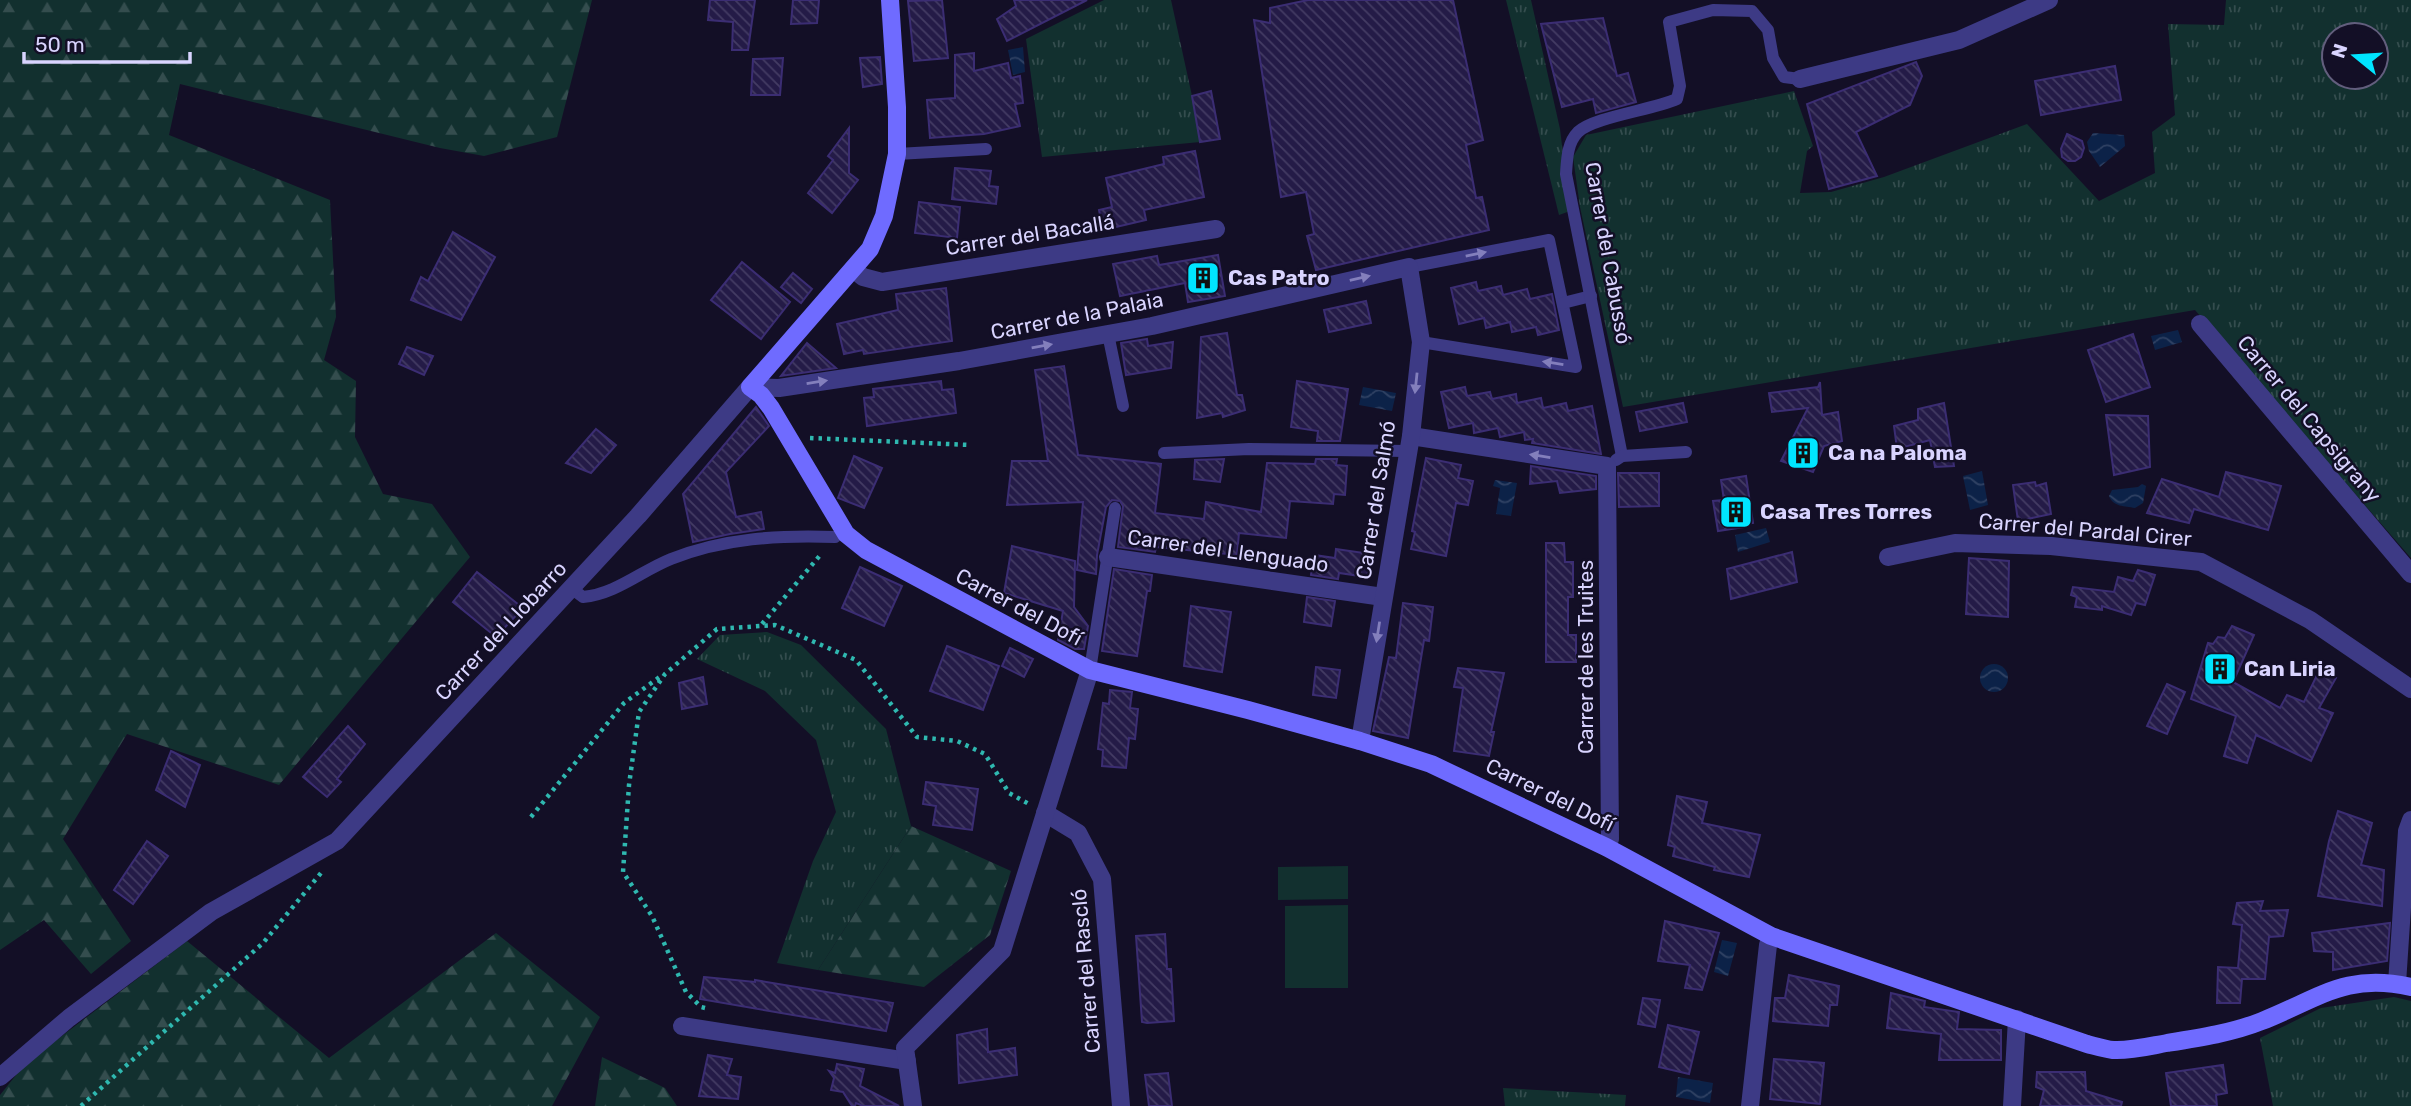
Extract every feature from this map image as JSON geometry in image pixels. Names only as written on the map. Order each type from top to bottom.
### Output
[{"type":"street","name":"Carrer del Llobarro","points":[[0,1077],[69,1018],[211,912],[337,841],[638,516],[870,249],[884,216],[897,154],[897,107],[890,0]]},
{"type":"street","name":"Carrer del Cabussó","points":[[1800,79],[1959,40],[2049,0]]},
{"type":"street","name":"Carrer del Bacallá","points":[[853,269],[863,276],[883,282],[1216,229]]},
{"type":"street","name":"Carrer de la Palaia","points":[[750,387],[779,388],[959,361],[1108,334],[1409,267]]},
{"type":"street","name":"Carrer del Salmó","points":[[1360,741],[1409,443],[1421,341],[1409,267]]},
{"type":"street","name":"Carrer del Capsigrany","points":[[2200,324],[2411,574]]},
{"type":"street","name":"Carrer del Dofí","points":[[750,387],[761,395],[771,408],[846,534],[854,541],[1090,670],[1248,709],[1360,741],[1445,770],[1606,847],[1771,936],[2087,1044],[2113,1050],[2143,1047],[2247,1027],[2325,991],[2349,985],[2377,982],[2404,986]]},
{"type":"street","points":[[1409,443],[1614,461]]},
{"type":"street","name":"Carrer de les Truites","points":[[1606,847],[1610,839],[1614,461]]},
{"type":"street","name":"Carrer del Pardal Cirer","points":[[1888,557],[1955,542],[2051,546],[2201,562],[2310,620],[2411,689]]},
{"type":"street","name":"Carrer del Llenguado","points":[[1108,556],[1384,597]]},
{"type":"street","points":[[913,1106],[905,1048],[1002,951],[1090,670]]},
{"type":"street","name":"Carrer del Rascló","points":[[1045,813],[1078,832],[1102,879],[1121,1106]]},
{"type":"street","points":[[2404,986],[2407,831],[2411,820]]},
{"type":"street","points":[[1750,1106],[1771,936]]},
{"type":"street","points":[[2012,1106],[2017,1019]]},
{"type":"street","points":[[682,1026],[907,1061]]},
{"type":"lane","name":"Carrer del Cabussó","points":[[1614,461],[1591,296],[1566,174],[1568,149],[1578,133],[1592,124],[1676,99],[1680,86],[1669,22],[1713,10],[1752,11],[1768,30],[1773,58],[1783,77],[1800,79]]},
{"type":"lane","points":[[897,154],[986,149]]},
{"type":"lane","points":[[1409,267],[1549,240],[1576,367],[1421,341]]},
{"type":"lane","points":[[1563,303],[1591,296]]},
{"type":"lane","points":[[1108,334],[1123,406]]},
{"type":"lane","points":[[1164,453],[1409,443]]},
{"type":"lane","points":[[1614,461],[1686,452]]},
{"type":"lane","points":[[1090,670],[1115,508]]},
{"type":"lane","points":[[571,588],[583,597],[601,596],[671,559],[737,540],[795,536],[835,537]]},
{"type":"path","points":[[788,438],[970,444]]},
{"type":"path","points":[[762,625],[835,537]]},
{"type":"path","points":[[531,817],[624,703],[665,674],[717,629],[762,625],[775,625],[856,660],[917,737],[957,741],[985,754],[1009,793],[1045,813]]},
{"type":"path","points":[[665,674],[639,712],[629,785],[623,872],[652,916],[686,992],[701,1007],[714,1011]]},
{"type":"path","points":[[81,1106],[263,943],[312,886],[335,853],[337,841]]},
{"type":"green space","points":[[0,0],[592,0],[557,137],[484,156],[440,148],[180,84],[169,135],[330,200],[336,317],[324,360],[356,381],[355,437],[383,494],[432,504],[470,557],[279,785],[127,734],[63,839],[131,941],[91,974],[44,920],[0,950]]},
{"type":"green space","points":[[1104,0],[1171,0],[1200,142],[1042,157],[1026,39]]},
{"type":"green space","points":[[1506,0],[1531,0],[1560,129],[1570,211],[1559,215]]},
{"type":"green space","points":[[2226,0],[2411,0],[2411,558],[2195,310],[1623,407],[1580,207],[1573,157],[1586,135],[1794,91],[1813,146],[1807,151],[1800,193],[1831,192],[1884,177],[2027,124],[2099,201],[2155,173],[2152,132],[2175,115],[2168,24],[2224,25]]},
{"type":"green space","points":[[767,632],[801,645],[886,729],[911,826],[818,970],[777,963],[813,861],[836,812],[816,740],[765,691],[697,659],[720,635]]},
{"type":"green space","points":[[911,826],[1011,871],[990,935],[924,987],[818,970]]},
{"type":"green space","points":[[1348,866],[1348,899],[1278,900],[1278,867]]},
{"type":"green space","points":[[1348,905],[1348,988],[1285,988],[1285,906]]},
{"type":"green space","points":[[496,933],[600,1017],[552,1106],[0,1106],[0,1095],[25,1064],[187,941],[329,1058]]},
{"type":"green space","points":[[2394,997],[2411,1001],[2411,1106],[2273,1106],[2260,1038],[2321,1008]]},
{"type":"green space","points":[[602,1057],[665,1088],[677,1106],[595,1106]]},
{"type":"green space","points":[[1503,1088],[1626,1095],[1625,1106],[1505,1106]]},
{"type":"water","points":[[1023,47],[1025,72],[1013,75],[1008,50]]},
{"type":"water","points":[[2093,133],[2124,135],[2125,146],[2100,167],[2089,151],[2087,142]]},
{"type":"water","points":[[2178,330],[2182,342],[2155,350],[2151,336]]},
{"type":"water","points":[[1363,387],[1396,393],[1392,411],[1359,405]]},
{"type":"water","points":[[1982,471],[1988,505],[1970,510],[1963,476]]},
{"type":"water","points":[[1495,480],[1517,483],[1511,516],[1496,514],[1500,488],[1493,486]]},
{"type":"water","points":[[2142,484],[2146,486],[2143,503],[2135,508],[2116,504],[2109,496],[2112,490],[2138,487]]},
{"type":"water","points":[[1766,528],[1770,542],[1738,552],[1735,535]]},
{"type":"water","points":[[1994,664],[2004,668],[2008,678],[2004,688],[1994,692],[1984,688],[1980,678],[1984,668]]},
{"type":"water","points":[[1722,940],[1737,943],[1728,976],[1714,972]]},
{"type":"water","points":[[1678,1077],[1713,1083],[1710,1103],[1676,1097]]},
{"type":"building","points":[[710,0],[755,0],[748,50],[732,50],[733,22],[708,20]]},
{"type":"building","points":[[793,0],[819,0],[817,23],[791,24]]},
{"type":"building","points":[[942,0],[948,58],[914,61],[908,1]]},
{"type":"building","points":[[1014,0],[1087,0],[1007,41],[997,19],[1016,6]]},
{"type":"building","points":[[1308,0],[1453,0],[1483,140],[1466,145],[1476,198],[1482,197],[1489,230],[1316,270],[1307,236],[1314,234],[1306,192],[1281,197],[1254,20],[1270,23],[1270,8]]},
{"type":"building","points":[[1603,18],[1617,76],[1628,73],[1636,102],[1596,113],[1593,99],[1562,107],[1541,24]]},
{"type":"building","points":[[974,53],[974,71],[1008,63],[1011,78],[1020,76],[1023,103],[1015,104],[1020,126],[984,134],[930,138],[927,100],[955,98],[955,55]]},
{"type":"building","points":[[880,57],[882,84],[863,87],[860,58]]},
{"type":"building","points":[[783,58],[780,95],[751,95],[753,59]]},
{"type":"building","points":[[1916,62],[1922,76],[1910,105],[1856,132],[1877,176],[1829,189],[1807,104]]},
{"type":"building","points":[[2115,66],[2121,100],[2041,115],[2035,81]]},
{"type":"building","points":[[1211,91],[1220,139],[1200,142],[1192,96]]},
{"type":"building","points":[[849,128],[849,173],[858,180],[832,213],[808,193],[833,160],[828,156]]},
{"type":"building","points":[[2067,134],[2082,141],[2084,148],[2081,157],[2075,161],[2062,157],[2061,149]]},
{"type":"building","points":[[1195,151],[1204,197],[1144,210],[1146,220],[1103,230],[1099,210],[1112,207],[1106,178],[1164,164],[1163,157]]},
{"type":"building","points":[[955,168],[991,171],[989,186],[998,187],[996,204],[952,199]]},
{"type":"building","points":[[919,202],[960,207],[957,238],[915,233]]},
{"type":"building","points":[[453,232],[495,257],[461,320],[411,300],[421,277],[428,281]]},
{"type":"building","points":[[1218,255],[1225,296],[1188,302],[1185,283],[1120,296],[1113,264],[1157,256],[1159,265]]},
{"type":"building","points":[[742,262],[790,302],[761,339],[711,300]]},
{"type":"building","points":[[793,273],[812,289],[801,303],[781,287]]},
{"type":"building","points":[[1476,282],[1478,291],[1501,286],[1503,295],[1527,289],[1530,299],[1552,294],[1559,330],[1538,335],[1536,327],[1512,332],[1510,322],[1486,328],[1484,318],[1459,324],[1451,288]]},
{"type":"building","points":[[946,288],[952,341],[864,354],[863,350],[844,354],[837,324],[898,310],[896,294]]},
{"type":"building","points":[[1366,301],[1371,323],[1329,332],[1324,310]]},
{"type":"building","points":[[1227,333],[1237,395],[1242,395],[1245,410],[1223,417],[1222,413],[1197,418],[1201,337]]},
{"type":"building","points":[[2133,334],[2150,387],[2106,402],[2088,350]]},
{"type":"building","points":[[1147,339],[1148,346],[1173,342],[1171,368],[1126,375],[1121,343]]},
{"type":"building","points":[[807,343],[836,368],[781,376]]},
{"type":"building","points":[[407,347],[433,356],[424,375],[399,364]]},
{"type":"building","points":[[1064,366],[1078,455],[1161,464],[1155,513],[1204,519],[1206,502],[1261,512],[1267,463],[1315,464],[1316,459],[1337,459],[1336,465],[1347,466],[1345,495],[1334,494],[1333,504],[1290,501],[1286,538],[1239,533],[1237,555],[1156,547],[1155,552],[1118,547],[1123,506],[1120,501],[1112,500],[1106,507],[1096,574],[1077,570],[1083,502],[1007,505],[1012,461],[1048,461],[1035,370]]},
{"type":"building","points":[[941,381],[942,390],[953,389],[956,413],[867,426],[864,398],[874,397],[873,389]]},
{"type":"building","points":[[1297,381],[1348,389],[1340,441],[1317,441],[1318,431],[1291,427]]},
{"type":"building","name":"Ca na Paloma","points":[[1820,382],[1822,415],[1838,412],[1842,441],[1824,446],[1813,472],[1781,461],[1808,408],[1772,412],[1769,393],[1818,387]]},
{"type":"building","points":[[1465,387],[1467,396],[1490,392],[1492,399],[1516,394],[1517,403],[1541,398],[1543,408],[1566,403],[1568,411],[1592,406],[1601,454],[1532,443],[1533,439],[1525,440],[1524,432],[1500,437],[1498,428],[1474,433],[1473,423],[1449,428],[1441,392]]},
{"type":"building","points":[[1683,403],[1687,422],[1640,431],[1636,412]]},
{"type":"building","points":[[1944,403],[1954,466],[1935,467],[1930,440],[1897,449],[1894,426],[1918,420],[1918,409]]},
{"type":"building","points":[[756,407],[769,426],[726,472],[736,517],[761,512],[764,529],[693,542],[683,494]]},
{"type":"building","points":[[2106,415],[2148,416],[2150,467],[2114,475]]},
{"type":"building","points":[[596,429],[616,445],[591,473],[566,463]]},
{"type":"building","points":[[854,456],[882,468],[864,508],[838,498]]},
{"type":"building","points":[[1426,458],[1461,465],[1458,478],[1473,481],[1468,505],[1456,503],[1446,556],[1411,549]]},
{"type":"building","points":[[1224,459],[1220,482],[1194,479],[1195,460]]},
{"type":"building","points":[[1531,466],[1596,476],[1596,489],[1560,493],[1557,481],[1530,484]]},
{"type":"building","points":[[2226,472],[2281,486],[2268,530],[2194,509],[2189,523],[2147,513],[2162,479],[2219,497]]},
{"type":"building","points":[[1618,473],[1659,473],[1659,506],[1619,507]]},
{"type":"building","name":"Casa Tres Torres","points":[[1746,476],[1753,523],[1745,524],[1745,527],[1718,531],[1713,501],[1724,500],[1721,480]]},
{"type":"building","points":[[2035,482],[2036,486],[2046,483],[2051,514],[2018,521],[2013,485]]},
{"type":"building","points":[[1546,543],[1564,543],[1565,562],[1573,562],[1573,597],[1568,597],[1568,635],[1576,635],[1576,662],[1546,662]]},
{"type":"building","points":[[1012,546],[1075,561],[1074,607],[1088,626],[1084,649],[1075,649],[1058,640],[1063,611],[1004,593]]},
{"type":"building","points":[[1336,549],[1371,554],[1367,577],[1339,573],[1338,579],[1311,575],[1314,555],[1335,558]]},
{"type":"building","points":[[1792,552],[1797,582],[1731,599],[1727,569]]},
{"type":"building","points":[[1969,558],[2009,561],[2008,617],[1966,614]]},
{"type":"building","points":[[860,567],[902,586],[884,626],[842,608]]},
{"type":"building","points":[[1114,569],[1152,575],[1137,656],[1102,651]]},
{"type":"building","points":[[2138,570],[2155,575],[2145,605],[2136,603],[2131,615],[2102,606],[2102,610],[2075,607],[2077,597],[2071,595],[2073,587],[2114,592],[2118,577],[2133,581]]},
{"type":"building","points":[[477,572],[523,608],[496,637],[453,602]]},
{"type":"building","points":[[1307,597],[1335,601],[1331,626],[1304,622]]},
{"type":"building","points":[[1403,603],[1433,607],[1429,641],[1424,640],[1408,738],[1373,731],[1389,657],[1396,658]]},
{"type":"building","points":[[1191,606],[1231,612],[1222,672],[1184,666]]},
{"type":"building","points":[[2232,626],[2254,635],[2233,682],[2280,708],[2287,695],[2304,702],[2320,669],[2336,678],[2319,708],[2333,713],[2311,761],[2256,735],[2247,763],[2224,756],[2236,716],[2191,699],[2208,643],[2213,644],[2218,637],[2225,638]]},
{"type":"building","points":[[947,646],[999,666],[983,710],[930,691]]},
{"type":"building","points":[[1010,648],[1033,659],[1024,677],[1002,666]]},
{"type":"building","points":[[1316,667],[1340,670],[1336,698],[1313,695]]},
{"type":"building","points":[[1458,668],[1504,673],[1491,732],[1494,732],[1489,756],[1454,751],[1463,688],[1454,687]]},
{"type":"building","points":[[703,677],[707,704],[682,709],[679,683]]},
{"type":"building","points":[[2167,684],[2185,692],[2167,734],[2147,726]]},
{"type":"building","points":[[1110,690],[1132,692],[1130,708],[1138,709],[1135,739],[1129,738],[1126,768],[1102,766],[1103,750],[1098,749],[1103,703],[1109,704]]},
{"type":"building","points":[[348,726],[365,744],[337,779],[341,782],[327,797],[303,777]]},
{"type":"building","points":[[171,751],[200,765],[185,807],[156,790]]},
{"type":"building","points":[[926,782],[978,789],[972,830],[933,825],[936,806],[923,804]]},
{"type":"building","points":[[1677,796],[1707,802],[1702,823],[1760,835],[1749,877],[1714,870],[1715,867],[1673,856],[1675,847],[1668,845]]},
{"type":"building","points":[[2338,811],[2372,823],[2361,865],[2384,870],[2382,906],[2318,896]]},
{"type":"building","points":[[147,841],[168,856],[133,904],[114,890]]},
{"type":"building","points":[[2263,901],[2260,911],[2288,910],[2283,936],[2269,937],[2265,979],[2242,979],[2240,1003],[2217,1003],[2218,967],[2238,968],[2242,925],[2233,924],[2237,903]]},
{"type":"building","points":[[1665,921],[1719,933],[1702,990],[1685,988],[1690,965],[1658,961]]},
{"type":"building","points":[[2390,923],[2387,961],[2333,970],[2333,952],[2314,951],[2312,933]]},
{"type":"building","points":[[1165,934],[1167,969],[1171,969],[1174,1021],[1142,1022],[1136,936]]},
{"type":"building","points":[[1789,975],[1839,986],[1837,1005],[1830,1005],[1828,1026],[1773,1021],[1775,998],[1785,998]]},
{"type":"building","points":[[704,977],[755,980],[893,1003],[886,1031],[700,999]]},
{"type":"building","points":[[1891,993],[1925,1001],[1924,1007],[1959,1012],[1957,1029],[2001,1030],[2001,1060],[1939,1060],[1941,1034],[1887,1028]]},
{"type":"building","points":[[1643,998],[1660,1000],[1655,1027],[1638,1024]]},
{"type":"building","points":[[1668,1025],[1699,1032],[1689,1074],[1659,1067]]},
{"type":"building","points":[[987,1029],[988,1052],[1015,1048],[1017,1075],[959,1083],[957,1035]]},
{"type":"building","points":[[708,1055],[732,1059],[727,1075],[741,1077],[738,1099],[699,1096]]},
{"type":"building","points":[[1774,1059],[1824,1063],[1820,1104],[1770,1099]]},
{"type":"building","points":[[837,1064],[864,1069],[860,1086],[899,1106],[863,1106],[856,1103],[852,1106],[843,1092],[831,1090],[834,1078],[829,1071],[835,1073]]},
{"type":"building","points":[[2223,1065],[2227,1093],[2216,1095],[2217,1106],[2171,1106],[2166,1073]]},
{"type":"building","points":[[2037,1072],[2085,1072],[2086,1091],[2122,1102],[2121,1106],[2040,1106],[2044,1090],[2036,1087]]},
{"type":"building","points":[[1168,1073],[1172,1106],[1149,1106],[1145,1075]]},
{"type":"place","name":"Cas Patro","points":[[1203,278]]},
{"type":"place","name":"Ca na Paloma","points":[[1803,453]]},
{"type":"place","name":"Casa Tres Torres","points":[[1736,512]]},
{"type":"place","name":"Can Liria","points":[[2220,669]]}]
